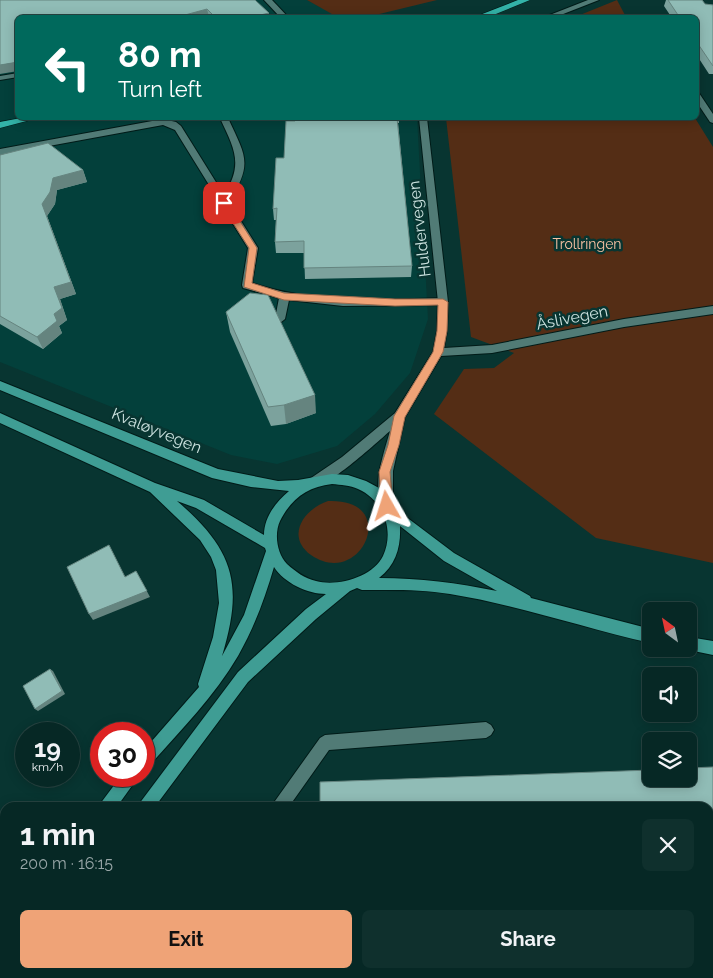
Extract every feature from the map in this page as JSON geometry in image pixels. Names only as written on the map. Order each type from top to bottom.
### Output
[{"type":"highway","points":[[484,15],[526,0]]},
{"type":"highway","points":[[0,125],[24,120]]},
{"type":"main road","name":"Kvaløyvegen","points":[[0,385],[139,444],[216,474],[285,486],[310,483]]},
{"type":"main road","points":[[0,418],[151,487],[200,504],[271,549],[280,567],[293,578],[308,586],[326,590],[352,586],[416,584],[533,605],[642,634]]},
{"type":"main road","points":[[155,748],[225,664],[256,604],[271,549],[270,526],[277,509],[289,494],[310,483],[331,479],[348,480],[363,486],[376,494],[388,508],[448,557],[533,605]]},
{"type":"main road","points":[[151,487],[199,530],[218,554],[224,575],[226,604],[201,694]]},
{"type":"main road","points":[[149,802],[243,677],[311,614],[352,586],[376,574],[388,560],[394,543],[395,526],[388,508]]},
{"type":"main road","points":[[698,646],[713,648]]},
{"type":"main road","points":[[109,802],[122,787]]},
{"type":"street","points":[[268,0],[283,15]]},
{"type":"street","points":[[553,15],[595,0]]},
{"type":"street","points":[[0,78],[15,76]]},
{"type":"street","points":[[699,99],[713,120]]},
{"type":"street","points":[[224,203],[240,179],[242,154],[225,120]]},
{"type":"street","name":"Huldervegen","points":[[310,483],[346,461],[399,416],[438,352],[442,331],[443,302],[423,120]]},
{"type":"street","points":[[0,152],[163,122],[173,124],[178,128],[253,248],[247,285],[284,297],[395,302],[443,302]]},
{"type":"street","points":[[280,319],[284,297]]},
{"type":"street","name":"Åslivegen","points":[[438,352],[492,349],[624,323],[713,310]]},
{"type":"street","name":"Huldervegen","points":[[388,508],[384,472],[394,445],[399,416]]},
{"type":"street","points":[[282,802],[325,743],[486,730]]},
{"type":"shaded area","points":[[0,0],[307,0],[335,15],[15,15],[15,120],[417,120],[428,319],[410,373],[375,414],[337,446],[277,464],[231,455],[0,362]]},
{"type":"green space","points":[[307,0],[437,0],[375,15],[334,15]]},
{"type":"green space","points":[[617,0],[625,15],[580,15]]},
{"type":"green space","name":"Trollringen","points":[[446,120],[696,120],[713,147],[713,563],[596,538],[434,414],[464,369],[494,368],[514,353],[471,337]]},
{"type":"green space","points":[[328,501],[351,504],[364,513],[368,526],[366,540],[358,553],[345,561],[329,563],[311,555],[303,548],[299,540],[301,524],[305,517],[319,505]]},
{"type":"building","points":[[0,0],[255,0],[269,13],[260,15],[213,15],[207,9],[185,15],[15,15],[15,62],[0,65]]},
{"type":"building","points":[[668,0],[702,0],[705,4],[713,5],[713,66],[699,45],[699,15],[678,15]]},
{"type":"building","points":[[397,120],[412,266],[304,268],[304,241],[275,242],[277,208],[273,209],[276,158],[284,158],[286,121]]},
{"type":"building","points":[[48,143],[83,170],[53,178],[50,192],[42,204],[71,282],[54,287],[62,308],[54,314],[57,321],[37,337],[0,316],[0,155]]},
{"type":"building","points":[[250,293],[268,295],[315,395],[284,405],[268,407],[226,312]]},
{"type":"building","points":[[109,545],[125,577],[136,571],[147,591],[89,614],[67,567]]},
{"type":"building","points":[[50,669],[62,691],[35,709],[23,686]]},
{"type":"building","points":[[713,767],[713,802],[320,802],[320,782],[642,770],[642,787],[697,787],[697,768]]},
{"type":"route","points":[[224,203],[253,248],[247,285],[284,297],[318,300],[443,302],[442,331],[438,352],[399,416],[394,445],[384,472],[384,490],[387,506]]}]
